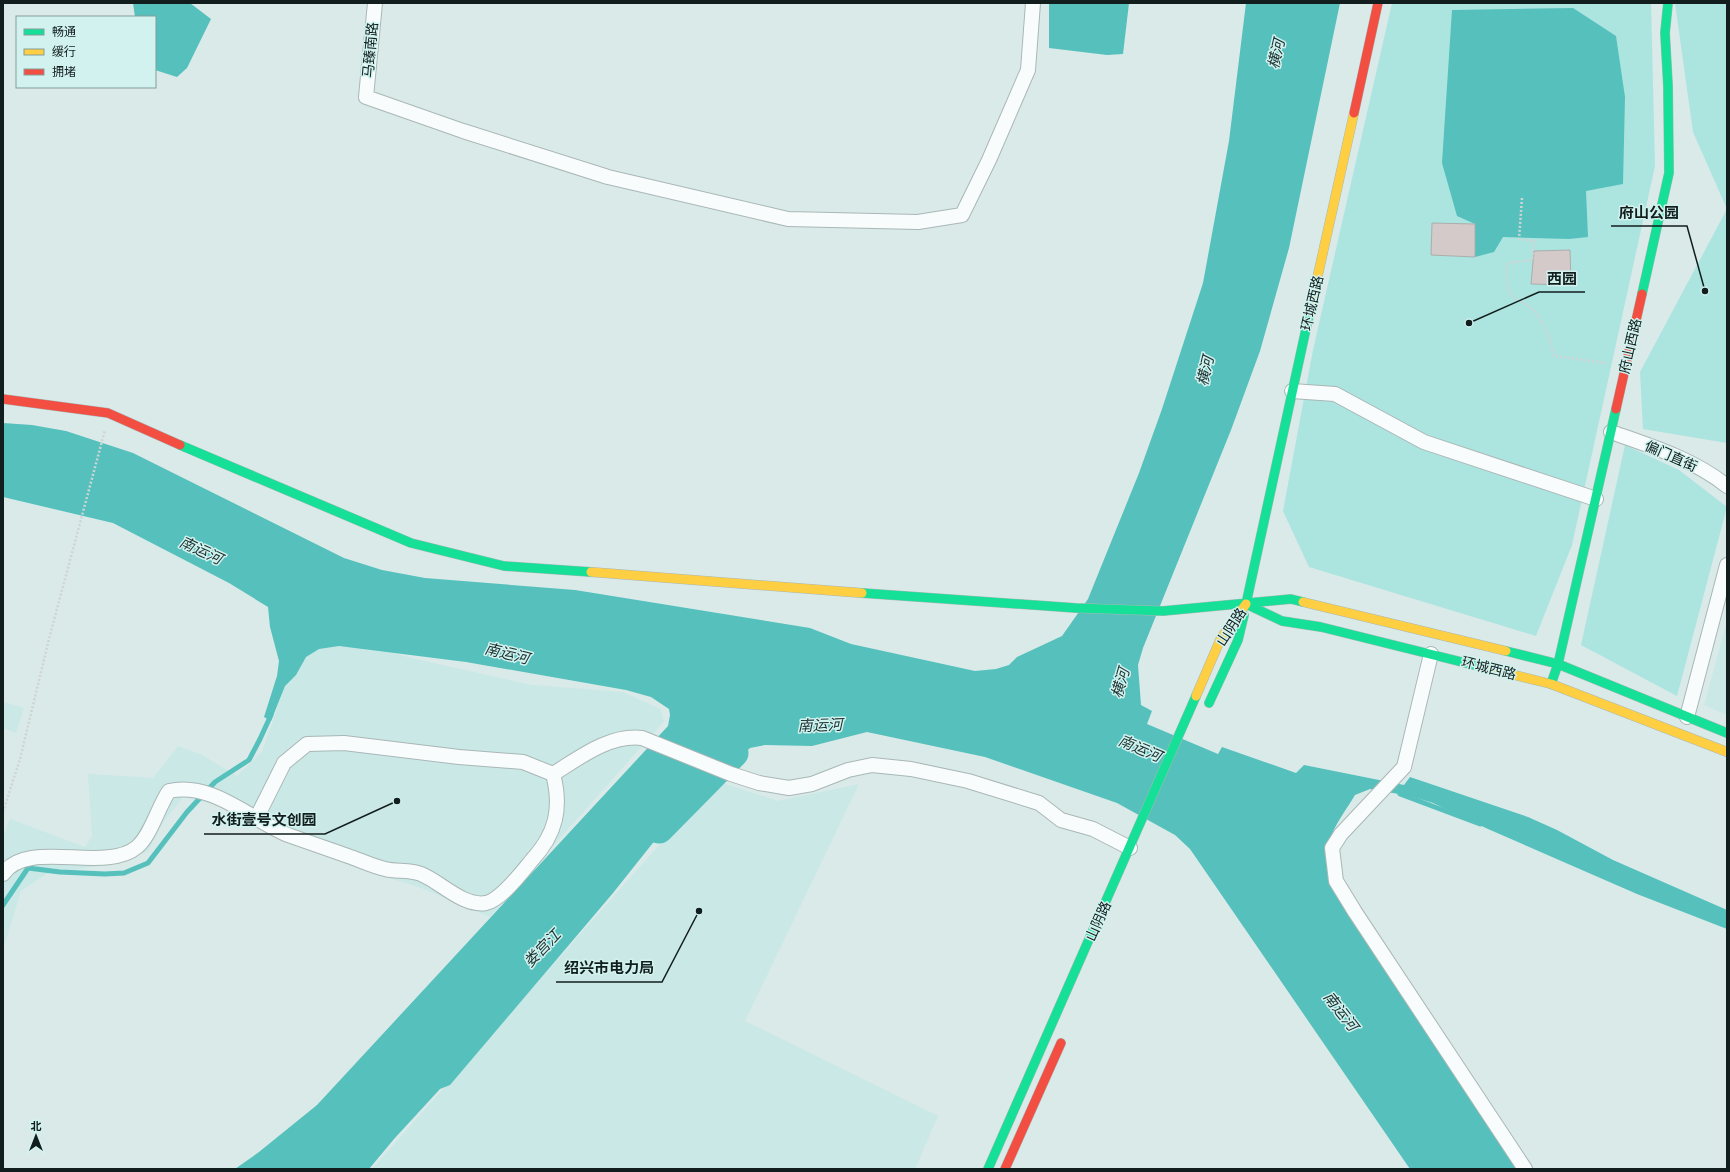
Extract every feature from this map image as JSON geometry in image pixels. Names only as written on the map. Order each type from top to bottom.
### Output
[{"type":"main road","name":"环城西路","points":[[1246,604],[1378,3]]},
{"type":"main road","name":"府山西路","points":[[1551,684],[1558,664],[1669,173],[1668,86],[1665,33],[1668,3]]},
{"type":"main road","points":[[3,399],[108,413],[264,482],[411,543],[504,566],[1076,608],[1163,611],[1246,604]]},
{"type":"main road","name":"环城西路","points":[[1246,604],[1291,599],[1558,664],[1727,733]]},
{"type":"main road","name":"环城西路","points":[[1246,604],[1282,621],[1321,627],[1551,684],[1727,752]]},
{"type":"main road","name":"山阴路","points":[[1205,711],[1238,640],[1246,604]]},
{"type":"main road","name":"山阴路","points":[[988,1169],[1221,638],[1246,604]]},
{"type":"main road","points":[[1005,1169],[1066,1031]]},
{"type":"street","name":"马臻南路","points":[[375,3],[366,97],[463,131],[608,177],[788,219],[918,222],[962,215],[989,160],[1028,70],[1033,3]]},
{"type":"street","points":[[1292,391],[1335,394],[1424,442],[1596,499]]},
{"type":"street","name":"偏门直街","points":[[1611,432],[1666,451],[1720,474],[1727,486]]},
{"type":"street","points":[[1687,717],[1727,565]]},
{"type":"street","points":[[1431,654],[1404,767],[1342,834],[1332,848],[1336,881],[1525,1169]]},
{"type":"street","points":[[553,774],[618,739],[632,737],[651,742],[731,774],[759,783],[788,788],[812,784],[848,770],[872,765],[911,769],[968,781],[1039,803],[1061,820],[1092,829],[1130,848]]},
{"type":"street","points":[[257,817],[284,763],[307,744],[344,743],[459,757],[523,762],[553,774]]},
{"type":"street","points":[[3,874],[8,867],[26,858],[96,857],[121,855],[137,847],[148,830],[168,791],[178,789],[195,790],[216,797],[257,817],[286,834],[385,870],[420,873],[468,901],[486,903],[497,898],[542,850],[554,828],[558,805],[553,774]]},
{"type":"path","points":[[1522,198],[1519,239],[1534,241],[1534,251],[1532,260],[1508,262],[1506,268],[1508,290],[1514,298],[1534,310],[1544,326],[1554,356],[1626,365]]},
{"type":"path","points":[[3,812],[20,758],[79,527],[104,437]]},
{"type":"shaded area","points":[[1392,3],[1651,3],[1655,166],[1572,545],[1536,636],[1309,567],[1283,511],[1313,350]]},
{"type":"shaded area","points":[[1675,3],[1727,3],[1727,209],[1693,132]]},
{"type":"shaded area","points":[[1727,209],[1727,443],[1643,429],[1640,372]]},
{"type":"shaded area","points":[[1625,445],[1679,470],[1727,507],[1677,696],[1581,645]]},
{"type":"shaded area","points":[[1727,622],[1727,715],[1704,705]]},
{"type":"shaded area","points":[[308,644],[377,649],[532,685],[623,692],[660,709],[664,721],[490,917],[419,887],[350,866],[217,805],[183,797],[164,821],[148,851],[119,863],[46,874],[21,891],[3,949],[3,836],[10,819],[85,847],[92,836],[88,774],[153,778],[178,746],[202,755],[237,776],[262,752],[289,674]]},
{"type":"shaded area","points":[[3,702],[24,708],[16,733],[3,728]]},
{"type":"shaded area","points":[[716,781],[778,801],[859,784],[745,1021],[938,1116],[915,1169],[372,1169]]},
{"type":"water","points":[[133,3],[190,3],[211,19],[187,68],[177,77],[156,70],[156,16],[135,16]]},
{"type":"water","points":[[1049,3],[1129,3],[1123,54],[1107,55],[1049,48]]},
{"type":"water","points":[[1246,3],[1340,3],[1289,248],[1260,351],[1231,430],[1143,648],[1138,665],[1141,705],[1152,711],[1147,724],[1218,754],[1222,747],[1296,773],[1304,765],[1404,785],[1410,777],[1528,817],[1557,830],[1613,860],[1727,910],[1727,929],[1637,894],[1488,829],[1433,803],[1410,796],[1370,789],[1355,795],[1333,831],[1327,851],[1328,873],[1519,1169],[1410,1169],[1190,849],[1175,835],[1117,803],[985,757],[867,732],[812,746],[765,745],[750,748],[712,783],[703,780],[613,893],[450,1085],[440,1089],[394,1139],[369,1169],[235,1169],[259,1152],[317,1105],[668,726],[670,715],[669,709],[651,697],[626,690],[466,662],[339,646],[319,649],[306,657],[296,675],[285,686],[271,721],[264,717],[277,676],[279,661],[270,627],[268,607],[229,583],[113,523],[3,497],[3,423],[32,425],[66,431],[133,453],[344,558],[382,570],[425,578],[575,590],[810,628],[851,644],[975,671],[996,669],[1009,665],[1017,657],[1062,636],[1088,599],[1139,473],[1162,409],[1203,283],[1229,141]]},
{"type":"water","points":[[1573,8],[1616,36],[1625,97],[1623,184],[1586,191],[1588,237],[1569,239],[1503,237],[1494,252],[1475,257],[1475,224],[1457,216],[1442,163],[1452,10]]},
{"type":"building","points":[[1432,223],[1475,224],[1475,257],[1431,255]]},
{"type":"building","points":[[1570,250],[1571,285],[1531,284],[1534,251]]},
{"type":"waterway","points":[[3,905],[28,868],[60,872],[105,874],[124,873],[148,863],[187,812],[215,782],[249,760],[271,715]]},
{"type":"waterway","name":"娄宫江","points":[[659,829],[734,753]]},
{"type":"waterway","points":[[1400,794],[1480,824]]},
{"type":"traffic: fast","points":[[1642,294],[1669,173],[1668,86],[1665,33],[1668,3]]},
{"type":"traffic: fast","points":[[1246,604],[1311,306]]},
{"type":"traffic: fast","points":[[1551,684],[1558,664],[1616,409]]},
{"type":"traffic: fast","points":[[180,445],[411,543],[504,566],[591,572]]},
{"type":"traffic: fast","points":[[862,593],[1076,608],[1163,611],[1291,599],[1303,602]]},
{"type":"traffic: fast","points":[[1246,604],[1282,621],[1321,627],[1486,668]]},
{"type":"traffic: fast","points":[[1209,703],[1238,640],[1244,615]]},
{"type":"traffic: fast","points":[[1506,651],[1558,664],[1727,733]]},
{"type":"traffic: fast","points":[[988,1169],[1196,696]]},
{"type":"traffic: slow","points":[[1311,306],[1354,113]]},
{"type":"traffic: slow","points":[[591,572],[862,593]]},
{"type":"traffic: slow","points":[[1303,602],[1506,651]]},
{"type":"traffic: slow","points":[[1196,696],[1221,638],[1246,604]]},
{"type":"traffic: slow","points":[[1486,668],[1551,684],[1727,752]]},
{"type":"traffic: jam","points":[[1354,113],[1378,3]]},
{"type":"traffic: jam","points":[[1616,409],[1642,294]]},
{"type":"traffic: jam","points":[[3,399],[108,413],[180,445]]},
{"type":"traffic: jam","points":[[1005,1169],[1061,1043]]},
{"type":"place","name":"府山公园","points":[[1705,291]]},
{"type":"place","name":"西园","points":[[1469,323]]},
{"type":"place","name":"水街壹号文创园","points":[[397,801]]},
{"type":"place","name":"绍兴市电力局","points":[[699,911]]},
{"type":"water label","name":"横河","points":[[1276,54]]},
{"type":"water label","name":"横河","points":[[1205,371]]},
{"type":"water label","name":"南运河","points":[[201,550]]},
{"type":"water label","name":"南运河","points":[[507,653]]},
{"type":"water label","name":"横河","points":[[1120,683]]},
{"type":"water label","name":"南运河","points":[[820,725]]},
{"type":"water label","name":"南运河","points":[[1140,748]]},
{"type":"water label","name":"南运河","points":[[1341,1011]]}]
